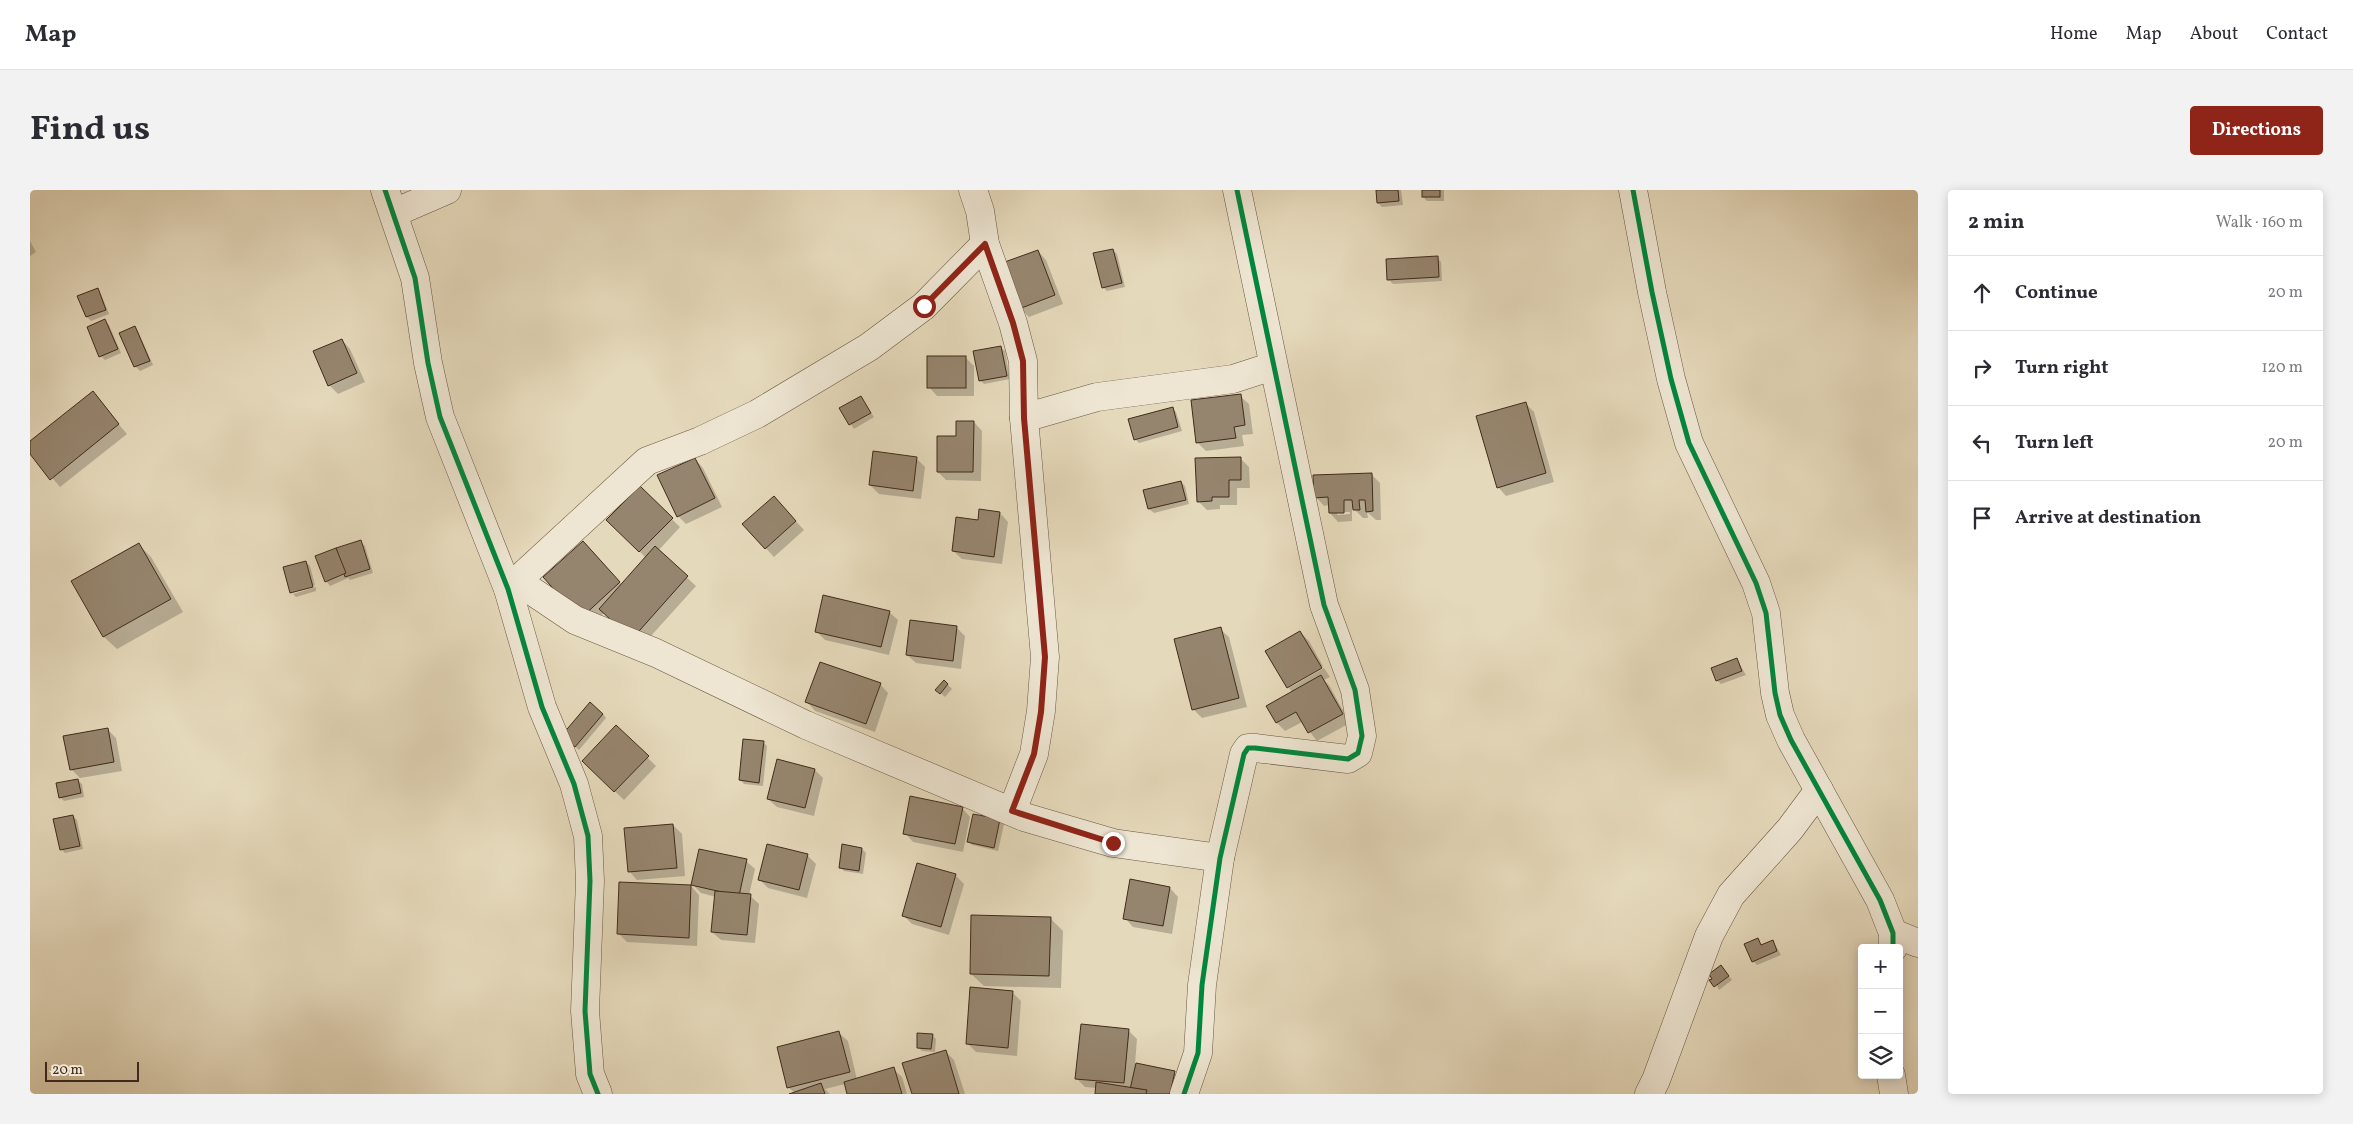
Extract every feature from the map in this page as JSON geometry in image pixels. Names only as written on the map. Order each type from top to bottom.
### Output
[{"type":"street","points":[[447,190],[389,201],[414,278],[428,363],[440,417],[513,585],[542,708],[574,784],[588,836],[590,881],[585,1011],[590,1074],[598,1094]]},
{"type":"street","points":[[973,190],[980,211],[985,244],[1013,323],[1023,361],[1024,418],[1045,657],[1041,712],[1034,754],[1012,811]]},
{"type":"street","points":[[1184,1094],[1198,1053],[1202,984],[1220,858],[1244,754],[1248,748],[1348,759],[1358,753],[1361,748],[1362,736],[1355,690],[1324,605],[1237,190]]},
{"type":"street","points":[[1633,190],[1652,292],[1671,379],[1688,443],[1756,583],[1766,613],[1774,693],[1780,715],[1818,790],[1880,900],[1893,940],[1918,943]]},
{"type":"street","points":[[513,585],[648,461],[700,441],[757,414],[869,347],[924,306],[985,244]]},
{"type":"street","points":[[1024,418],[1097,397],[1233,379],[1273,366]]},
{"type":"street","points":[[513,585],[575,620],[656,653],[806,726],[1012,811],[1113,843],[1220,858]]},
{"type":"street","points":[[1649,1094],[1656,1080],[1709,936],[1731,895],[1790,829],[1818,790]]},
{"type":"street","points":[[1892,1079],[1894,1094]]},
{"type":"building","points":[[1376,190],[1398,190],[1399,201],[1377,203]]},
{"type":"building","points":[[1422,190],[1440,190],[1440,197],[1422,197]]},
{"type":"building","points":[[1113,249],[1122,283],[1102,288],[1093,253]]},
{"type":"building","points":[[1038,250],[1055,295],[1019,309],[1002,263]]},
{"type":"building","points":[[1438,256],[1439,277],[1387,280],[1386,259]]},
{"type":"building","points":[[98,288],[106,310],[86,317],[77,296]]},
{"type":"building","points":[[105,319],[118,349],[99,357],[87,327]]},
{"type":"building","points":[[135,326],[150,361],[134,367],[119,333]]},
{"type":"building","points":[[342,339],[357,373],[328,386],[313,351]]},
{"type":"building","points":[[1001,346],[1007,376],[979,381],[973,351]]},
{"type":"building","points":[[927,356],[966,356],[966,388],[927,388]]},
{"type":"building","points":[[93,391],[119,424],[50,480],[30,454],[30,441]]},
{"type":"building","points":[[1241,394],[1245,425],[1234,427],[1236,438],[1196,443],[1191,400]]},
{"type":"building","points":[[861,396],[871,413],[849,425],[839,408]]},
{"type":"building","points":[[1526,402],[1546,473],[1497,488],[1476,416]]},
{"type":"building","points":[[1173,407],[1178,427],[1134,440],[1128,419]]},
{"type":"building","points":[[956,421],[974,421],[973,472],[937,472],[937,436],[956,436]]},
{"type":"building","points":[[873,451],[917,457],[913,491],[869,485]]},
{"type":"building","points":[[1241,457],[1241,480],[1229,480],[1229,497],[1212,497],[1212,501],[1197,502],[1195,458]]},
{"type":"building","points":[[695,458],[715,498],[677,517],[657,475]]},
{"type":"building","points":[[1372,473],[1373,511],[1366,512],[1365,500],[1359,500],[1360,510],[1353,510],[1352,500],[1344,500],[1344,513],[1329,513],[1328,497],[1314,498],[1313,475]]},
{"type":"building","points":[[1181,481],[1186,500],[1148,509],[1143,490]]},
{"type":"building","points":[[640,486],[673,518],[639,552],[606,520]]},
{"type":"building","points":[[774,496],[796,521],[765,549],[742,524]]},
{"type":"building","points":[[979,509],[1000,512],[994,557],[952,551],[956,517],[978,520]]},
{"type":"building","points":[[361,540],[370,569],[345,577],[336,548]]},
{"type":"building","points":[[583,541],[620,582],[580,619],[543,577]]},
{"type":"building","points":[[139,543],[171,599],[103,637],[71,581]]},
{"type":"building","points":[[655,546],[688,576],[632,639],[599,609]]},
{"type":"building","points":[[336,548],[346,573],[325,582],[315,556]]},
{"type":"building","points":[[306,561],[313,587],[290,593],[283,567]]},
{"type":"building","points":[[823,595],[890,611],[881,647],[815,632]]},
{"type":"building","points":[[910,620],[957,626],[953,661],[906,655]]},
{"type":"building","points":[[1221,627],[1239,698],[1192,710],[1174,639]]},
{"type":"building","points":[[1300,631],[1322,668],[1287,688],[1265,651]]},
{"type":"building","points":[[1737,658],[1742,671],[1716,681],[1711,668]]},
{"type":"building","points":[[820,662],[881,683],[866,724],[805,702]]},
{"type":"building","points":[[1321,675],[1343,714],[1308,733],[1296,712],[1276,723],[1266,706]]},
{"type":"building","points":[[944,680],[948,684],[940,694],[935,690]]},
{"type":"building","points":[[590,702],[603,714],[575,747],[562,735]]},
{"type":"building","points":[[616,725],[649,756],[614,792],[582,761]]},
{"type":"building","points":[[108,728],[114,762],[70,770],[63,736]]},
{"type":"building","points":[[743,739],[764,741],[759,783],[739,780]]},
{"type":"building","points":[[777,759],[815,769],[805,808],[767,799]]},
{"type":"building","points":[[78,779],[81,793],[59,798],[56,783]]},
{"type":"building","points":[[910,796],[963,807],[955,844],[903,834]]},
{"type":"building","points":[[973,814],[1000,819],[994,848],[967,842]]},
{"type":"building","points":[[73,815],[80,846],[60,850],[53,819]]},
{"type":"building","points":[[673,824],[677,868],[628,872],[624,828]]},
{"type":"building","points":[[767,844],[808,854],[799,890],[758,880]]},
{"type":"building","points":[[842,844],[862,848],[859,871],[839,868]]},
{"type":"building","points":[[699,849],[747,859],[739,896],[691,885]]},
{"type":"building","points":[[917,863],[956,874],[941,927],[902,916]]},
{"type":"building","points":[[1130,879],[1170,887],[1163,926],[1123,919]]},
{"type":"building","points":[[619,882],[691,885],[689,938],[617,934]]},
{"type":"building","points":[[715,891],[751,894],[747,935],[711,932]]},
{"type":"building","points":[[971,915],[1051,917],[1049,976],[970,974]]},
{"type":"building","points":[[1758,938],[1761,945],[1773,940],[1777,951],[1752,962],[1744,944]]},
{"type":"building","points":[[1721,965],[1729,976],[1714,987],[1709,980],[1712,979],[1709,974]]},
{"type":"building","points":[[970,987],[1013,991],[1008,1048],[966,1044]]},
{"type":"building","points":[[1081,1024],[1129,1029],[1124,1083],[1075,1079]]},
{"type":"building","points":[[839,1031],[850,1072],[787,1088],[777,1047]]},
{"type":"building","points":[[917,1033],[933,1034],[931,1049],[917,1048]]},
{"type":"building","points":[[946,1050],[959,1094],[912,1094],[902,1063]]},
{"type":"building","points":[[1136,1063],[1175,1071],[1170,1094],[1129,1094]]},
{"type":"building","points":[[894,1067],[902,1094],[847,1094],[844,1082]]},
{"type":"building","points":[[1096,1082],[1147,1090],[1146,1094],[1095,1094]]},
{"type":"building","points":[[821,1083],[825,1094],[789,1094]]},
{"type":"cycle path","points":[[385,190],[415,278],[428,363],[440,417],[508,589],[542,707],[574,784],[588,836],[590,881],[585,1011],[590,1074],[598,1094]]},
{"type":"cycle path","points":[[1184,1094],[1198,1053],[1202,985],[1220,858],[1244,754],[1248,748],[1255,748],[1348,759],[1358,753],[1362,736],[1355,690],[1324,605],[1237,190]]},
{"type":"cycle path","points":[[1633,190],[1671,379],[1689,443],[1756,583],[1766,613],[1775,693],[1780,715],[1791,740],[1880,900],[1893,933],[1893,944]]},
{"type":"route","points":[[924,306],[953,279],[985,244],[1013,323],[1023,361],[1024,418],[1045,657],[1041,712],[1034,754],[1012,811],[1024,817],[1113,843]]}]
